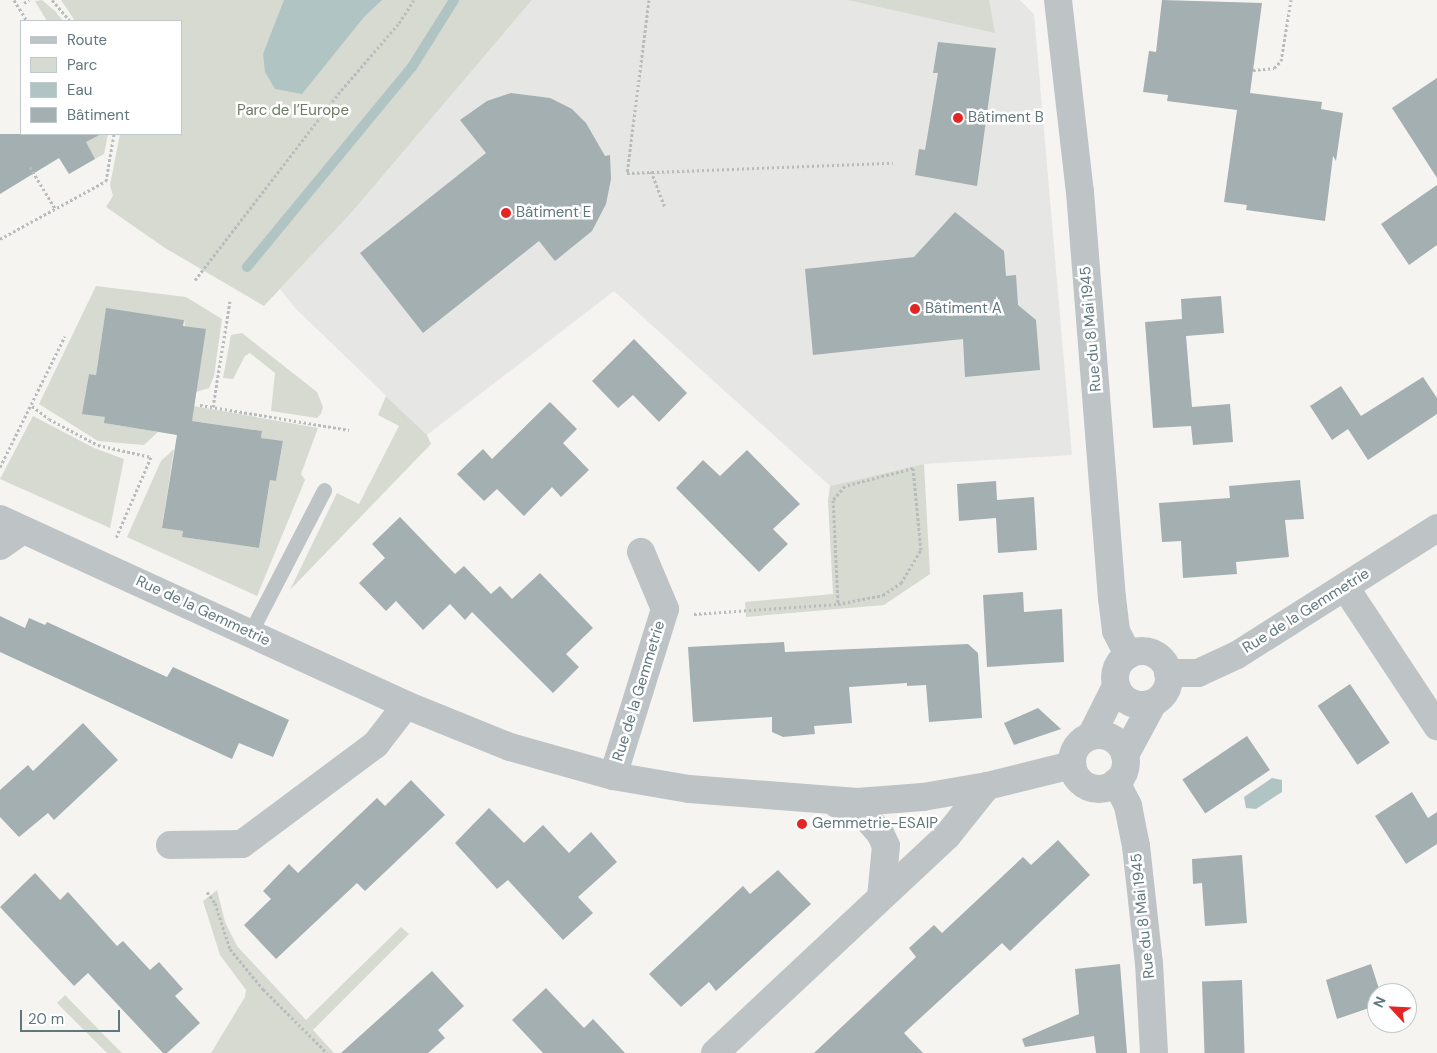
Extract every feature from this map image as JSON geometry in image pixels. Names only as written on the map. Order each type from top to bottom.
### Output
[{"type":"street","name":"Rue du 8 Mai 1945","points":[[1058,0],[1080,192],[1112,598],[1116,631],[1128,655]]},
{"type":"street","points":[[0,546],[11,524]]},
{"type":"street","name":"Rue de la Gemmetrie","points":[[11,524],[406,705],[510,746],[613,776],[689,789],[830,801],[924,798],[987,786],[1072,765]]},
{"type":"street","name":"Rue de la Gemmetrie","points":[[1168,673],[1184,675],[1215,667],[1437,528]]},
{"type":"street","name":"Rue de la Gemmetrie","points":[[613,776],[665,609],[641,552]]},
{"type":"street","points":[[1345,587],[1437,726]]},
{"type":"street","points":[[1137,652],[1154,654],[1160,659],[1168,673],[1166,690],[1153,703],[1125,755],[1124,772],[1116,782],[1104,788],[1087,786],[1080,781],[1072,765],[1077,747],[1090,736],[1116,686],[1117,668],[1128,655],[1137,652]]},
{"type":"street","points":[[1116,686],[1126,701],[1144,706],[1153,703]]},
{"type":"street","points":[[170,845],[242,844],[376,744],[406,705]]},
{"type":"street","points":[[1090,736],[1100,735],[1116,740],[1125,755]]},
{"type":"street","name":"Rue du 8 Mai 1945","points":[[1116,782],[1128,806],[1136,846],[1149,963],[1154,1053]]},
{"type":"street","points":[[715,1053],[947,836],[987,786]]},
{"type":"street","name":"Rue de la Gemmetrie","points":[[830,801],[866,817],[880,833],[886,846],[881,897]]},
{"type":"lane","points":[[250,633],[324,490]]},
{"type":"path","points":[[14,0],[26,20]]},
{"type":"path","points":[[24,3],[29,0]]},
{"type":"path","points":[[52,0],[69,20]]},
{"type":"path","points":[[195,280],[338,94],[394,30],[414,0]]},
{"type":"path","points":[[650,0],[627,173],[893,163]]},
{"type":"path","points":[[1253,70],[1274,68],[1281,61],[1290,0]]},
{"type":"path","points":[[0,239],[106,181],[114,135]]},
{"type":"path","points":[[30,167],[56,210]]},
{"type":"path","points":[[651,171],[664,207]]},
{"type":"path","points":[[213,407],[230,302]]},
{"type":"path","points":[[0,467],[32,406],[65,336]]},
{"type":"path","points":[[200,405],[349,430]]},
{"type":"path","points":[[32,406],[49,419],[98,445],[151,457],[115,542]]},
{"type":"path","points":[[684,614],[838,604],[883,595],[901,583],[913,567],[921,550],[913,468],[845,486],[834,500],[838,604]]},
{"type":"path","points":[[207,892],[215,903],[230,949],[263,989],[326,1053]]},
{"type":"shaded area","points":[[532,0],[1020,0],[1034,14],[1072,455],[924,464],[830,486],[614,291],[427,435],[296,309],[280,289],[352,212]]},
{"type":"green space","points":[[42,0],[62,20],[46,20],[35,1]]},
{"type":"green space","name":"Parc de l’Europe","points":[[61,0],[532,0],[352,212],[264,306],[165,248],[106,207],[113,196],[110,185],[120,135],[182,135],[182,20],[74,20]]},
{"type":"green space","points":[[848,0],[989,0],[995,33]]},
{"type":"green space","points":[[82,135],[108,135],[104,154],[95,159]]},
{"type":"green space","points":[[96,286],[186,297],[222,319],[214,376],[209,388],[196,392],[184,320],[106,309],[96,375],[89,374],[83,413],[105,417],[105,423],[158,432],[144,445],[98,441],[39,404]]},
{"type":"green space","points":[[242,333],[317,392],[323,407],[321,414],[317,418],[271,411],[275,373],[250,353],[245,356],[233,379],[223,378],[231,335]]},
{"type":"green space","points":[[386,396],[427,435],[431,444],[290,590],[337,493],[359,504],[399,426],[378,415]]},
{"type":"green space","points":[[188,405],[318,428],[301,474],[305,480],[257,596],[127,537],[161,461],[174,449],[162,528],[183,531],[182,537],[259,548],[270,480],[276,481],[283,442],[261,438],[262,431],[186,420]]},
{"type":"green space","points":[[33,416],[94,448],[124,459],[110,528],[0,479]]},
{"type":"green space","points":[[924,464],[930,574],[884,605],[746,617],[745,602],[833,594],[828,501],[830,486]]},
{"type":"green space","points":[[217,890],[225,922],[237,946],[306,1020],[401,927],[409,934],[313,1030],[334,1053],[211,1053],[245,997],[246,990],[220,955],[203,901]]},
{"type":"green space","points":[[65,995],[122,1053],[107,1053],[57,1003]]},
{"type":"water","points":[[284,0],[382,0],[364,17],[302,94],[275,89],[265,72],[263,54]]},
{"type":"water","points":[[1272,778],[1282,780],[1282,792],[1256,809],[1246,808],[1244,797]]},
{"type":"building","points":[[1162,0],[1262,3],[1250,93],[1322,102],[1321,109],[1343,113],[1336,161],[1333,156],[1325,221],[1246,210],[1247,205],[1224,202],[1237,110],[1167,101],[1168,95],[1143,92],[1149,51],[1156,52]]},
{"type":"building","name":"Bâtiment B","points":[[938,42],[996,48],[977,186],[915,175],[919,149],[925,150],[938,73],[933,73]]},
{"type":"building","points":[[1437,78],[1437,178],[1392,108]]},
{"type":"building","name":"Bâtiment E","points":[[511,93],[550,98],[572,109],[586,123],[605,156],[610,155],[611,179],[606,204],[592,231],[555,261],[539,241],[423,333],[360,253],[486,153],[460,120],[487,101]]},
{"type":"building","points":[[0,134],[99,135],[86,142],[95,159],[69,174],[59,158],[0,194]]},
{"type":"building","points":[[1437,185],[1437,245],[1409,265],[1381,224]]},
{"type":"building","name":"Bâtiment A","points":[[955,212],[1004,251],[1006,276],[1016,275],[1018,305],[1036,320],[1040,370],[965,377],[963,339],[813,355],[805,269],[914,257]]},
{"type":"building","points":[[1221,296],[1224,333],[1186,336],[1192,407],[1230,404],[1233,442],[1193,445],[1191,426],[1153,428],[1145,322],[1182,319],[1181,299]]},
{"type":"building","points":[[106,308],[184,320],[183,326],[206,329],[192,421],[262,431],[261,438],[283,441],[276,481],[270,480],[259,548],[182,537],[183,531],[162,528],[177,435],[104,423],[105,417],[82,414],[89,374],[96,375]]},
{"type":"building","points":[[634,339],[687,393],[659,422],[633,395],[618,408],[592,381]]},
{"type":"building","points":[[1423,377],[1437,398],[1437,414],[1368,460],[1348,429],[1332,440],[1310,406],[1341,386],[1361,416]]},
{"type":"building","points":[[550,402],[577,429],[563,443],[589,470],[561,497],[552,487],[524,516],[497,489],[484,501],[457,474],[483,449],[492,459]]},
{"type":"building","points":[[747,450],[800,504],[773,529],[788,544],[759,572],[676,488],[703,460],[720,476]]},
{"type":"building","points":[[1300,480],[1304,519],[1285,520],[1289,557],[1236,562],[1237,574],[1183,578],[1181,541],[1162,542],[1159,503],[1230,498],[1229,486]]},
{"type":"building","points":[[996,481],[997,500],[1034,497],[1037,550],[998,553],[996,518],[959,521],[957,484]]},
{"type":"building","points":[[400,517],[455,574],[464,566],[491,594],[500,586],[512,599],[540,573],[593,628],[566,654],[579,667],[553,693],[472,612],[465,620],[450,604],[423,630],[396,601],[386,611],[359,583],[385,558],[372,544]]},
{"type":"building","points":[[1023,592],[1024,612],[1062,609],[1064,662],[987,667],[983,595]]},
{"type":"building","points":[[0,616],[25,628],[29,618],[45,625],[47,622],[167,677],[173,667],[289,720],[273,757],[239,743],[232,759],[0,652]]},
{"type":"building","points":[[784,642],[785,652],[968,644],[978,653],[982,718],[929,722],[926,685],[907,686],[907,683],[849,687],[852,723],[814,726],[815,734],[783,737],[772,732],[772,717],[693,722],[688,647]]},
{"type":"building","points":[[1350,684],[1390,743],[1357,765],[1318,706]]},
{"type":"building","points":[[1038,708],[1061,729],[1014,745],[1004,723]]},
{"type":"building","points":[[83,723],[118,760],[54,820],[48,813],[19,837],[0,817],[0,790],[28,765],[33,771]]},
{"type":"building","points":[[1247,736],[1270,770],[1205,814],[1182,780]]},
{"type":"building","points":[[411,780],[445,815],[365,891],[357,883],[276,959],[244,925],[271,899],[263,891],[289,864],[298,873],[377,798],[385,806]]},
{"type":"building","points":[[1412,792],[1428,818],[1437,812],[1437,844],[1406,864],[1375,816]]},
{"type":"building","points":[[489,808],[524,843],[543,825],[569,853],[591,832],[617,862],[578,897],[593,913],[563,940],[508,880],[497,889],[455,843]]},
{"type":"building","points":[[1058,840],[1090,875],[1010,951],[1002,943],[904,1033],[923,1053],[814,1053],[916,957],[909,948],[934,925],[942,933],[1023,857],[1031,865]]},
{"type":"building","points":[[1242,855],[1247,923],[1205,926],[1202,883],[1193,884],[1192,859]]},
{"type":"building","points":[[778,870],[811,904],[716,991],[709,982],[681,1007],[649,974],[743,886],[750,894]]},
{"type":"building","points":[[35,873],[60,900],[68,892],[117,946],[123,941],[150,970],[159,962],[183,989],[175,996],[200,1023],[167,1053],[163,1053],[88,973],[74,986],[0,907]]},
{"type":"building","points":[[1120,964],[1127,1053],[1096,1053],[1094,1036],[1025,1047],[1022,1039],[1079,1014],[1075,969]]},
{"type":"building","points":[[1371,964],[1377,983],[1367,983],[1367,1009],[1337,1019],[1326,980]]},
{"type":"building","points":[[432,971],[464,1006],[438,1030],[445,1038],[428,1053],[341,1053]]},
{"type":"building","points":[[1242,980],[1245,1053],[1205,1053],[1202,981]]},
{"type":"building","points":[[546,988],[584,1028],[593,1019],[625,1053],[543,1053],[512,1020]]},
{"type":"waterway","points":[[247,267],[412,67],[454,0]]},
{"type":"place","name":"Bâtiment B","points":[[958,118]]},
{"type":"place","name":"Bâtiment E","points":[[506,213]]},
{"type":"place","name":"Bâtiment A","points":[[915,309]]},
{"type":"place","name":"Gemmetrie-ESAIP","points":[[802,824]]}]
